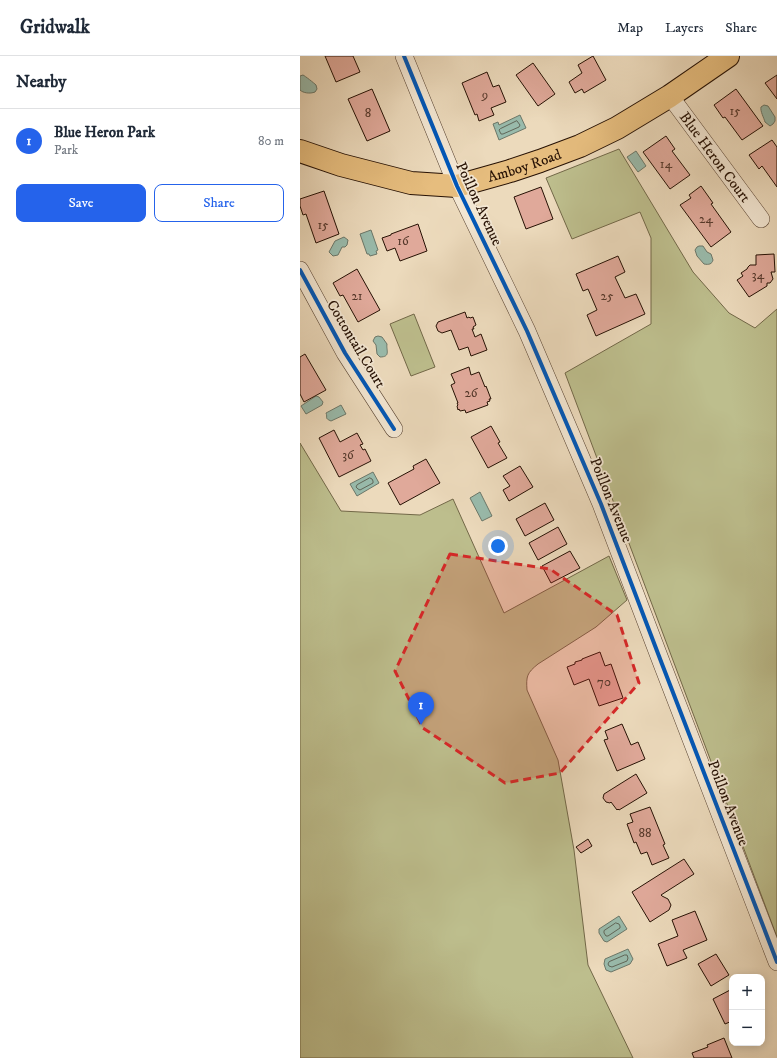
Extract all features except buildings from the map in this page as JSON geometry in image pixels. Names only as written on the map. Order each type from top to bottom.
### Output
[{"type":"main road","name":"Amboy Road","points":[[300,151],[341,165],[411,182],[456,186],[510,171],[580,146],[617,128],[670,96],[728,56]]},
{"type":"street","name":"Poillon Avenue","points":[[404,56],[456,186],[527,331],[601,504],[777,962]]},
{"type":"street","name":"Blue Heron Court","points":[[670,96],[761,219]]},
{"type":"street","name":"Cottontail Court","points":[[300,270],[345,353],[394,429]]},
{"type":"highlighted area","points":[[450,554],[550,569],[617,615],[639,683],[560,773],[505,783],[423,728],[395,671]]},
{"type":"green space","points":[[619,149],[693,272],[729,313],[755,328],[777,309],[777,937],[565,373],[651,324],[651,238],[640,212],[572,239],[546,178]]},
{"type":"green space","points":[[414,314],[435,367],[411,376],[390,324]]},
{"type":"green space","points":[[300,443],[341,511],[420,515],[453,499],[504,613],[609,556],[627,600],[596,627],[538,664],[528,675],[527,690],[558,760],[574,850],[588,965],[633,1058],[300,1058]]},
{"type":"water","points":[[303,75],[316,85],[317,89],[315,92],[307,93],[300,90],[300,76]]},
{"type":"water","points":[[764,105],[768,106],[775,117],[775,121],[770,126],[765,122],[761,109]]},
{"type":"water","points":[[520,115],[526,128],[499,140],[493,124],[498,122],[499,125]]},
{"type":"water","points":[[636,151],[646,166],[638,172],[627,157]]},
{"type":"water","points":[[371,230],[378,250],[376,251],[377,254],[370,256],[367,254],[360,234]]},
{"type":"water","points":[[344,237],[348,240],[347,245],[342,247],[338,255],[333,256],[329,252],[335,241]]},
{"type":"water","points":[[699,246],[703,246],[707,252],[711,254],[713,260],[711,263],[704,264],[697,256],[695,250]]},
{"type":"water","points":[[375,337],[382,337],[387,344],[387,354],[383,357],[380,357],[377,354],[376,345],[373,341]]},
{"type":"water","points":[[316,396],[323,402],[322,405],[306,414],[301,406]]},
{"type":"water","points":[[341,405],[346,414],[331,421],[327,418],[326,413]]},
{"type":"water","points":[[373,472],[379,483],[357,496],[350,484]]},
{"type":"water","points":[[480,492],[492,516],[482,521],[470,498]]},
{"type":"water","points":[[619,916],[627,929],[607,942],[604,941],[599,933],[599,929]]},
{"type":"water","points":[[628,949],[633,959],[630,964],[611,972],[606,970],[604,964],[605,959]]},
{"type":"cycle path","points":[[404,56],[457,186],[527,331],[601,504],[777,962]]},
{"type":"cycle path","points":[[300,270],[345,353],[394,429]]},
{"type":"place","name":"Blue Heron Park","points":[[421,725]]}]
